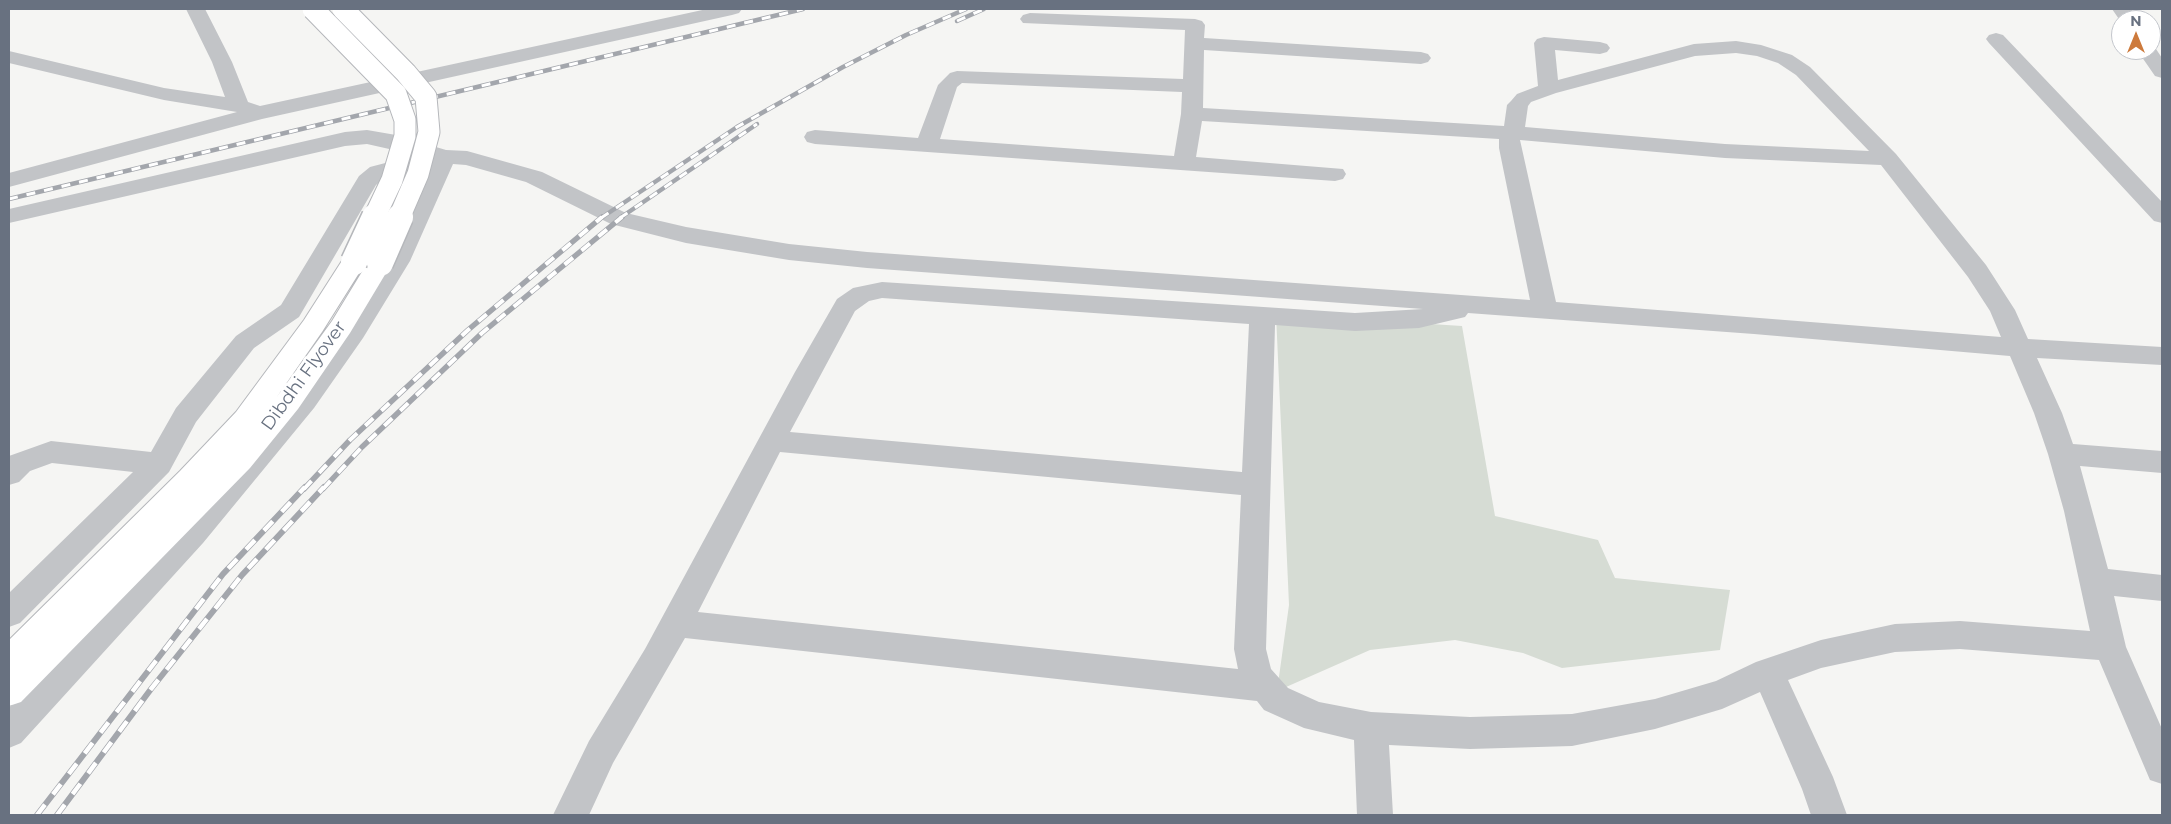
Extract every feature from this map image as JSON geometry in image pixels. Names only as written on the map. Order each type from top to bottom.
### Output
[{"type":"main road","name":"Dibdhi Flyover","points":[[9,661],[190,479],[246,419],[313,326],[354,262],[392,180],[405,136],[405,120],[396,94],[313,9]]},
{"type":"main road","name":"Dibdhi Flyover","points":[[9,691],[240,460],[288,402],[341,327],[380,263],[418,174],[429,132],[426,97],[406,73],[343,9]]},
{"type":"street","points":[[196,9],[222,62],[239,106]]},
{"type":"street","points":[[9,180],[260,113],[732,9]]},
{"type":"street","points":[[1030,19],[1196,26],[1421,58]]},
{"type":"street","points":[[1184,164],[1192,114],[1196,26]]},
{"type":"street","points":[[1996,38],[2162,216]]},
{"type":"street","points":[[1549,89],[1544,43],[1600,48]]},
{"type":"street","points":[[1545,310],[1509,141],[1513,133],[1518,105],[1524,98],[1549,89],[1694,50],[1736,47],[1760,51],[1785,59],[1817,82],[1888,159],[1978,271],[2002,310],[2048,413],[2080,511],[2110,647],[2162,768]]},
{"type":"street","points":[[9,57],[164,94],[239,106],[260,113]]},
{"type":"street","points":[[2154,60],[2162,72]]},
{"type":"street","points":[[927,144],[948,85],[957,77],[1193,86]]},
{"type":"street","points":[[1192,114],[1513,133],[1725,151],[1888,159]]},
{"type":"street","points":[[9,216],[345,139],[366,137],[388,140],[445,157]]},
{"type":"street","points":[[815,137],[1335,174]]},
{"type":"street","points":[[9,732],[192,534],[304,401],[354,332],[390,276],[407,244],[445,157]]},
{"type":"street","points":[[9,613],[158,464],[186,415],[245,342],[290,311],[367,181],[378,172],[409,162],[445,157],[467,158],[534,178],[619,219],[686,236],[789,252],[867,260],[1754,325],[2020,348],[2162,356]]},
{"type":"street","points":[[571,815],[602,752],[657,659],[846,305],[862,294],[882,290],[1262,316],[1386,322],[1419,319],[1481,305]]},
{"type":"street","points":[[1262,316],[1250,649],[1256,676],[1276,699],[1316,717],[1371,728],[1470,733],[1572,730],[1655,714],[1722,694],[1768,672],[1821,654],[1895,638],[1960,635],[2110,647]]},
{"type":"street","points":[[772,441],[1256,485]]},
{"type":"street","points":[[9,474],[20,464],[51,452],[158,464]]},
{"type":"street","points":[[2062,454],[2162,462]]},
{"type":"street","points":[[2096,581],[2162,588]]},
{"type":"street","points":[[676,623],[1266,687]]},
{"type":"street","points":[[1768,672],[1820,789],[1829,815]]},
{"type":"street","points":[[1371,728],[1375,815]]},
{"type":"shaded area","points":[[1276,314],[1462,326],[1495,516],[1598,540],[1615,578],[1730,590],[1720,650],[1562,668],[1523,653],[1455,640],[1370,650],[1277,691],[1289,605]]},
{"type":"railway","points":[[9,199],[803,9]]},
{"type":"railway","points":[[601,218],[737,127],[843,67],[906,35],[966,9]]},
{"type":"railway","points":[[957,21],[984,9]]},
{"type":"railway","points":[[620,218],[757,124]]},
{"type":"railway","points":[[304,489],[350,440],[468,330],[602,217]]},
{"type":"railway","points":[[323,489],[362,447],[482,333],[622,217]]},
{"type":"railway","points":[[37,815],[223,574],[305,487]]},
{"type":"railway","points":[[57,815],[151,689],[242,575],[324,487]]}]
